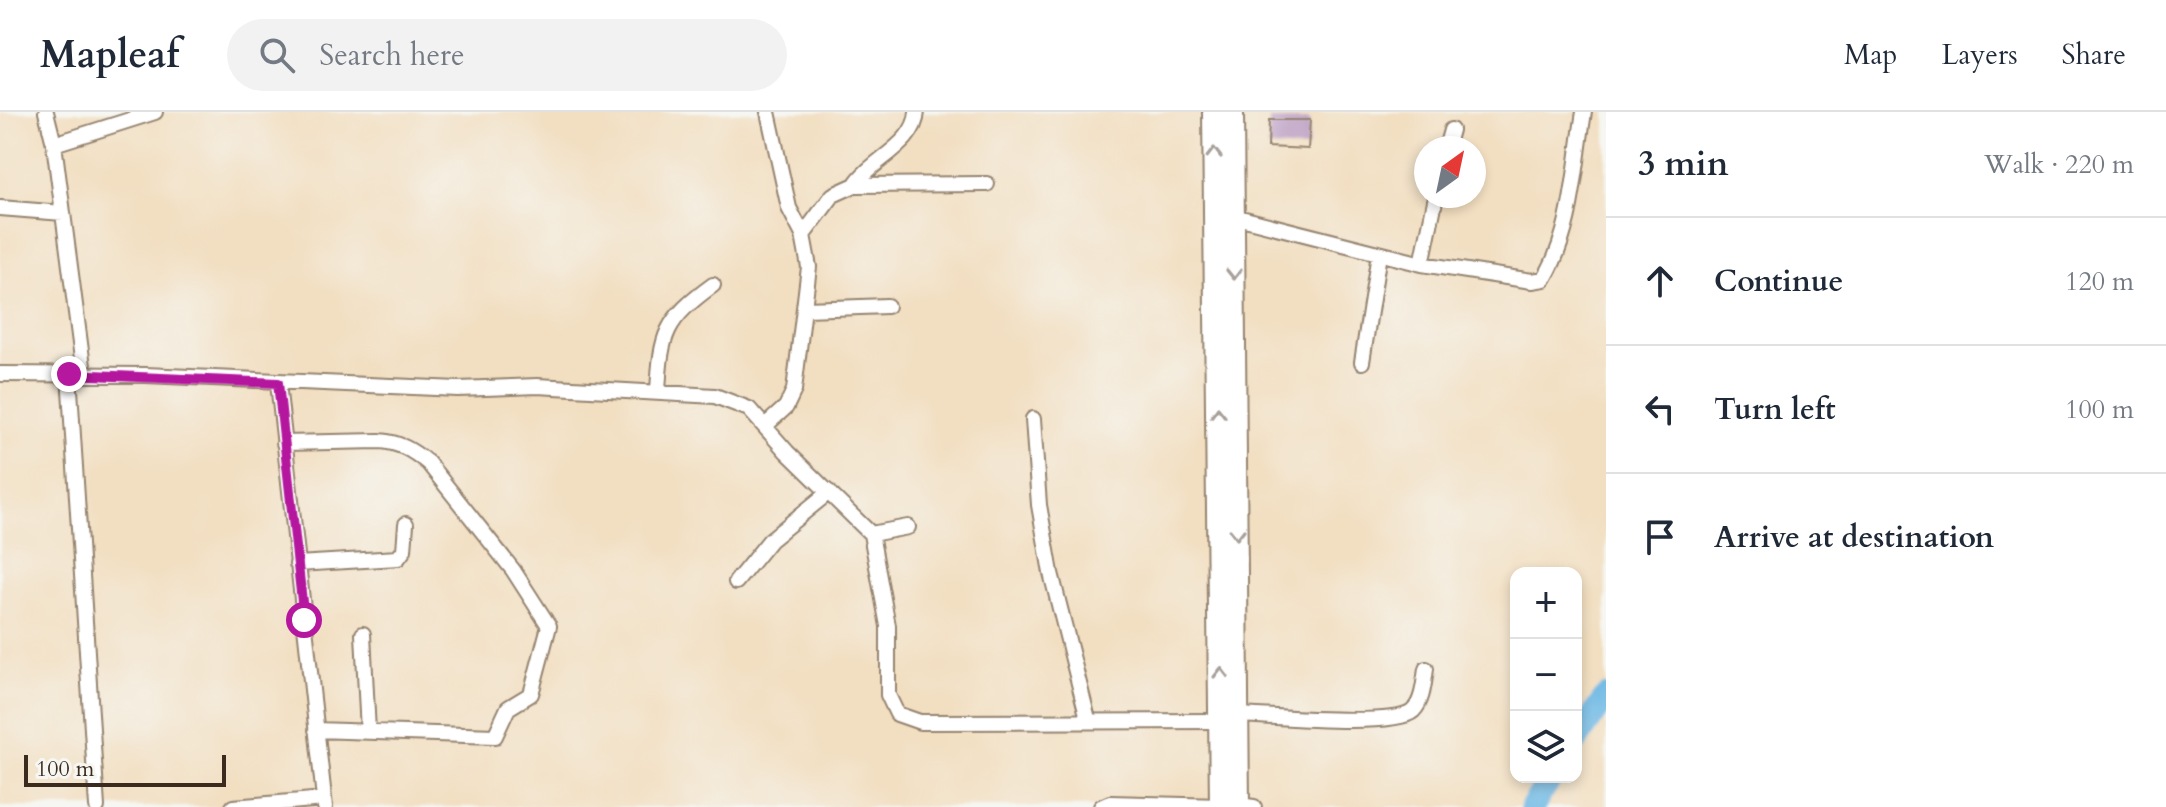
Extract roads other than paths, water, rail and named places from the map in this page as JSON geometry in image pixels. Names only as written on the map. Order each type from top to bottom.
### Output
[{"type":"main road","points":[[1214,112],[1229,718],[1235,806]]},
{"type":"main road","points":[[1229,718],[1232,112]]},
{"type":"street","points":[[46,112],[54,144],[63,213],[77,374],[97,807]]},
{"type":"street","points":[[54,144],[155,112]]},
{"type":"street","points":[[766,425],[786,407],[794,390],[809,267],[803,235],[789,208],[768,112]]},
{"type":"street","points":[[855,185],[865,171],[913,130],[917,112]]},
{"type":"street","points":[[1233,216],[1422,264],[1532,281],[1544,279],[1567,211],[1584,112]]},
{"type":"street","points":[[1449,136],[1451,130]]},
{"type":"street","points":[[803,235],[833,195],[855,185],[987,184]]},
{"type":"street","points":[[0,208],[63,213]]},
{"type":"street","points":[[1422,264],[1434,208]]},
{"type":"street","points":[[1362,362],[1379,254]]},
{"type":"street","points":[[658,392],[660,350],[670,321],[713,285]]},
{"type":"street","points":[[806,309],[887,306]]},
{"type":"street","points":[[0,374],[77,374],[458,389],[537,386],[715,396],[735,402],[766,425],[787,452],[871,534],[888,626],[888,695],[897,714],[920,722],[1229,718],[1358,720],[1405,716],[1418,703],[1426,669]]},
{"type":"street","points":[[233,807],[325,803],[278,383]]},
{"type":"street","points":[[1033,419],[1039,505],[1088,719]]},
{"type":"street","points":[[284,443],[379,441],[391,442],[415,452],[428,463],[497,549],[547,620],[531,694],[508,708],[495,736],[316,730]]},
{"type":"street","points":[[736,582],[770,540],[829,492]]},
{"type":"street","points":[[297,564],[398,558],[404,550],[406,524]]},
{"type":"street","points":[[871,534],[908,527]]},
{"type":"street","points":[[363,634],[368,732]]},
{"type":"street","points":[[1101,807],[1110,803],[1235,806]]},
{"type":"waterway","points":[[1582,732],[1606,697]]},
{"type":"waterway","points":[[1532,807],[1547,783]]}]
